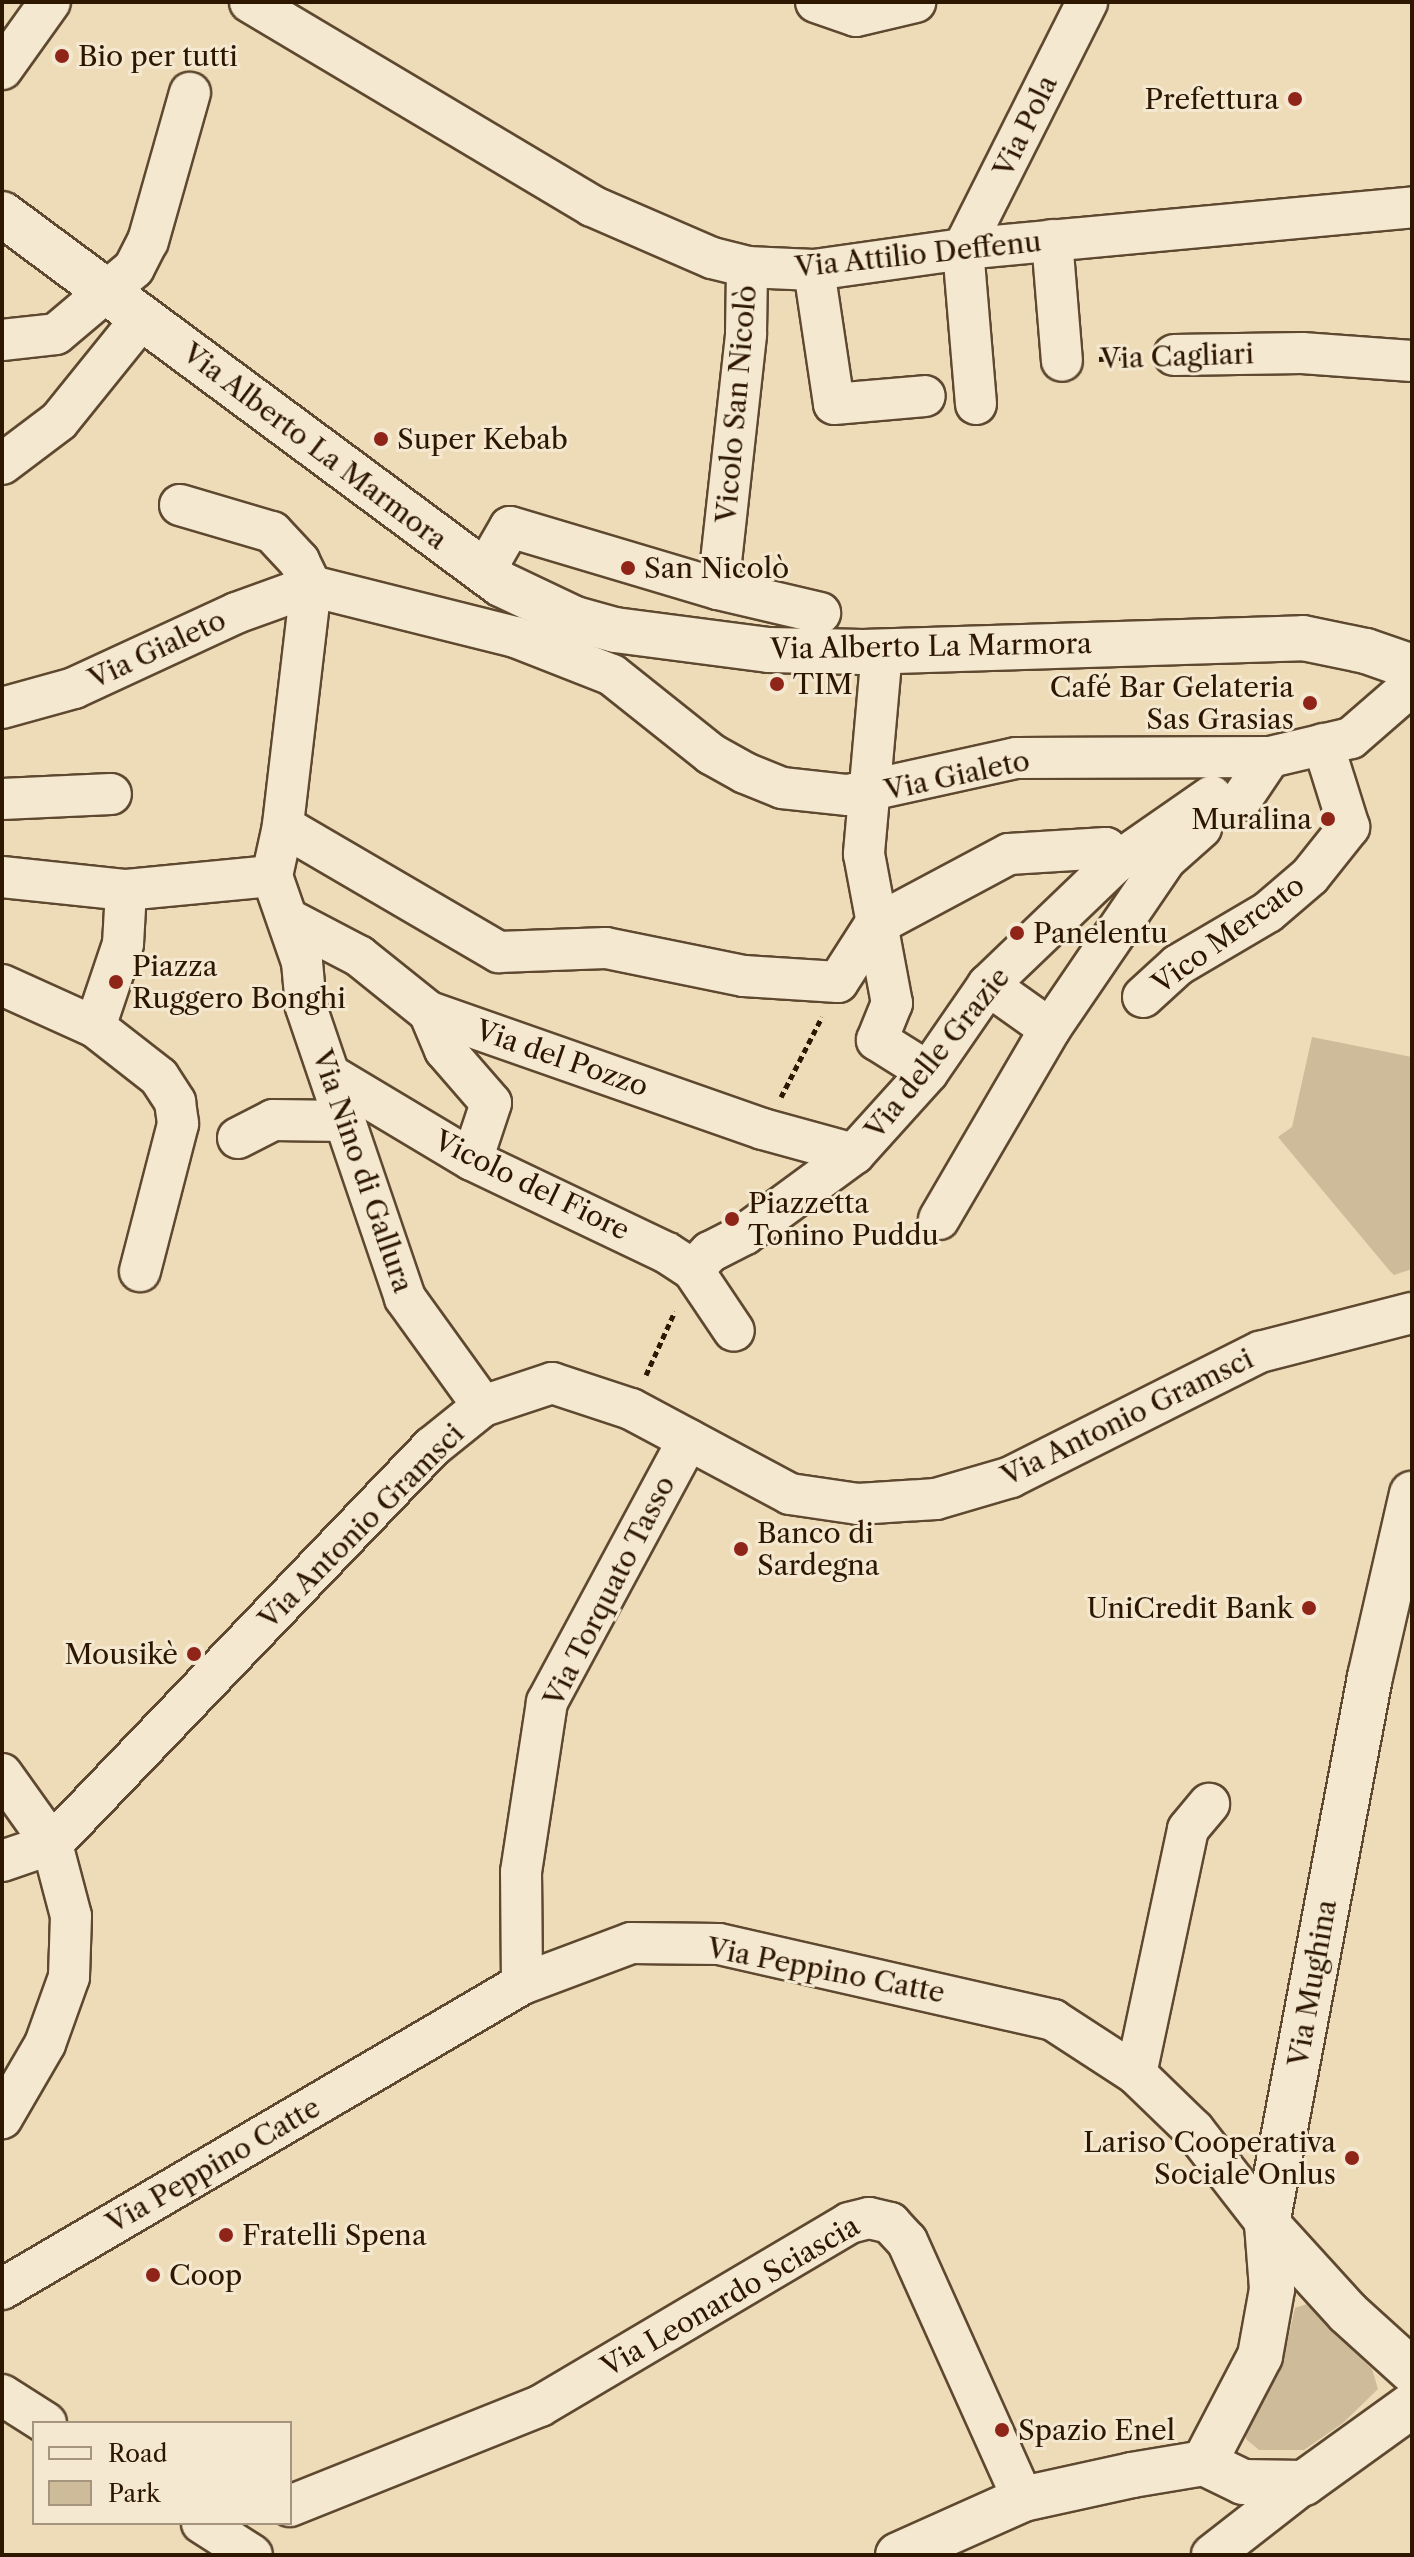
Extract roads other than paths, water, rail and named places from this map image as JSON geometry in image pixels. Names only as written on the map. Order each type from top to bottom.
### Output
[{"type":"street","points":[[2,69],[50,2]]},
{"type":"street","name":"Via Attilio Deffenu","points":[[250,2],[592,206],[712,258],[747,267],[814,270],[963,249],[1412,207]]},
{"type":"street","points":[[816,2],[856,16],[915,2]]},
{"type":"street","name":"Via Pola","points":[[963,249],[1087,2]]},
{"type":"street","points":[[2,340],[56,334],[134,268],[148,241],[190,93]]},
{"type":"street","name":"Via Alberto La Marmora","points":[[2,214],[484,572],[536,602],[615,630],[769,650],[882,651],[1303,638],[1366,651],[1412,667]]},
{"type":"street","name":"Via Cagliari","points":[[1052,240],[1062,361]]},
{"type":"street","points":[[963,249],[976,404]]},
{"type":"street","name":"Vicolo San Nicolò","points":[[718,589],[746,334],[747,267]]},
{"type":"street","points":[[814,270],[834,404],[925,396]]},
{"type":"street","points":[[2,464],[59,421],[142,318]]},
{"type":"street","name":"Via Cagliari","points":[[1174,355],[1302,353],[1412,361]]},
{"type":"street","points":[[2,877],[126,890],[272,876],[283,826],[311,586],[299,561],[272,532],[180,505]]},
{"type":"street","points":[[484,572],[510,527],[718,589],[820,613]]},
{"type":"street","name":"Via Gialeto","points":[[2,708],[74,688],[236,613],[311,586],[515,637],[612,675],[711,754],[745,773],[782,788],[873,794],[1016,758],[1270,757],[1351,738],[1412,685]]},
{"type":"street","points":[[612,675],[615,630]]},
{"type":"street","points":[[882,651],[873,794],[864,854],[874,926],[892,1003],[877,1040],[928,1072]]},
{"type":"street","name":"Vico Mercato","points":[[1143,997],[1178,965],[1268,912],[1310,876],[1349,827],[1323,744]]},
{"type":"street","name":"Via delle Grazie","points":[[693,1270],[710,1252],[745,1234],[854,1154],[928,1072],[988,985],[1114,864],[1226,798],[1270,757]]},
{"type":"street","points":[[2,799],[111,794]]},
{"type":"street","points":[[939,1219],[1050,1029],[1166,859],[1226,798]]},
{"type":"street","points":[[283,826],[499,952],[606,948],[744,976],[838,982],[874,926],[1009,854],[1106,848],[1114,864]]},
{"type":"street","name":"Via Nino di Gallura","points":[[272,876],[290,920],[302,962],[306,1007],[405,1298],[483,1406]]},
{"type":"street","points":[[95,1027],[123,944],[126,890]]},
{"type":"street","name":"Via del Pozzo","points":[[290,920],[359,956],[429,1012],[763,1129],[854,1154]]},
{"type":"street","points":[[2,985],[95,1027],[159,1077],[175,1102],[178,1124],[140,1271]]},
{"type":"street","points":[[988,985],[1050,1029]]},
{"type":"street","points":[[429,1012],[445,1050],[491,1103],[472,1160]]},
{"type":"street","name":"Vicolo del Fiore","points":[[330,1075],[472,1160],[619,1226],[693,1270]]},
{"type":"street","points":[[238,1138],[273,1120],[345,1121]]},
{"type":"street","points":[[693,1270],[734,1331]]},
{"type":"street","name":"Via Antonio Gramsci","points":[[2,1861],[52,1844],[432,1447],[483,1406],[552,1383],[631,1409],[790,1494],[858,1504],[936,1499],[1011,1477],[1260,1352],[1412,1313]]},
{"type":"street","name":"Via Torquato Tasso","points":[[522,1984],[521,1872],[547,1702],[688,1440]]},
{"type":"street","name":"Via Mughina","points":[[1204,2463],[1260,2356],[1272,2289],[1267,2224],[1370,1677],[1412,1494]]},
{"type":"street","points":[[2,1774],[52,1844],[71,1916],[69,1977],[45,2044],[2,2118]]},
{"type":"street","points":[[1136,2074],[1188,1829],[1209,1804]]},
{"type":"street","name":"Via Peppino Catte","points":[[2,2289],[522,1984],[631,1943],[719,1944],[1053,2020],[1136,2074],[1194,2130],[1267,2224]]},
{"type":"street","name":"Via Leonardo Sciascia","points":[[292,2505],[540,2406],[849,2223],[869,2218],[890,2223],[907,2241],[1023,2499]]},
{"type":"street","points":[[1267,2224],[1348,2313],[1412,2371]]},
{"type":"street","points":[[2,2395],[43,2421]]},
{"type":"street","points":[[1212,2555],[1412,2405]]},
{"type":"street","points":[[898,2555],[1023,2499],[1204,2463],[1243,2482],[1304,2483]]},
{"type":"street","points":[[207,2525],[250,2542]]},
{"type":"place","name":"Bio per tutti","points":[[62,56]]},
{"type":"place","name":"Prefettura","points":[[1295,99]]},
{"type":"place","name":"Super Kebab","points":[[381,439]]},
{"type":"place","name":"San Nicolò","points":[[628,568]]},
{"type":"place","name":"TIM","points":[[777,684]]},
{"type":"place","name":"Café Bar Gelateria Sas Grasias","points":[[1310,703]]},
{"type":"place","name":"Muralina","points":[[1328,819]]},
{"type":"place","name":"Panelentu","points":[[1017,933]]},
{"type":"place","name":"Piazza Ruggero Bonghi","points":[[116,982]]},
{"type":"place","name":"Piazzetta Tonino Puddu","points":[[732,1219]]},
{"type":"place","name":"Banco di Sardegna","points":[[741,1549]]},
{"type":"place","name":"UniCredit Bank","points":[[1309,1608]]},
{"type":"place","name":"Mousikè","points":[[194,1654]]},
{"type":"place","name":"Lariso Cooperativa Sociale Onlus","points":[[1352,2158]]},
{"type":"place","name":"Fratelli Spena","points":[[226,2235]]},
{"type":"place","name":"Coop","points":[[153,2275]]},
{"type":"place","name":"Spazio Enel","points":[[1002,2430]]}]
